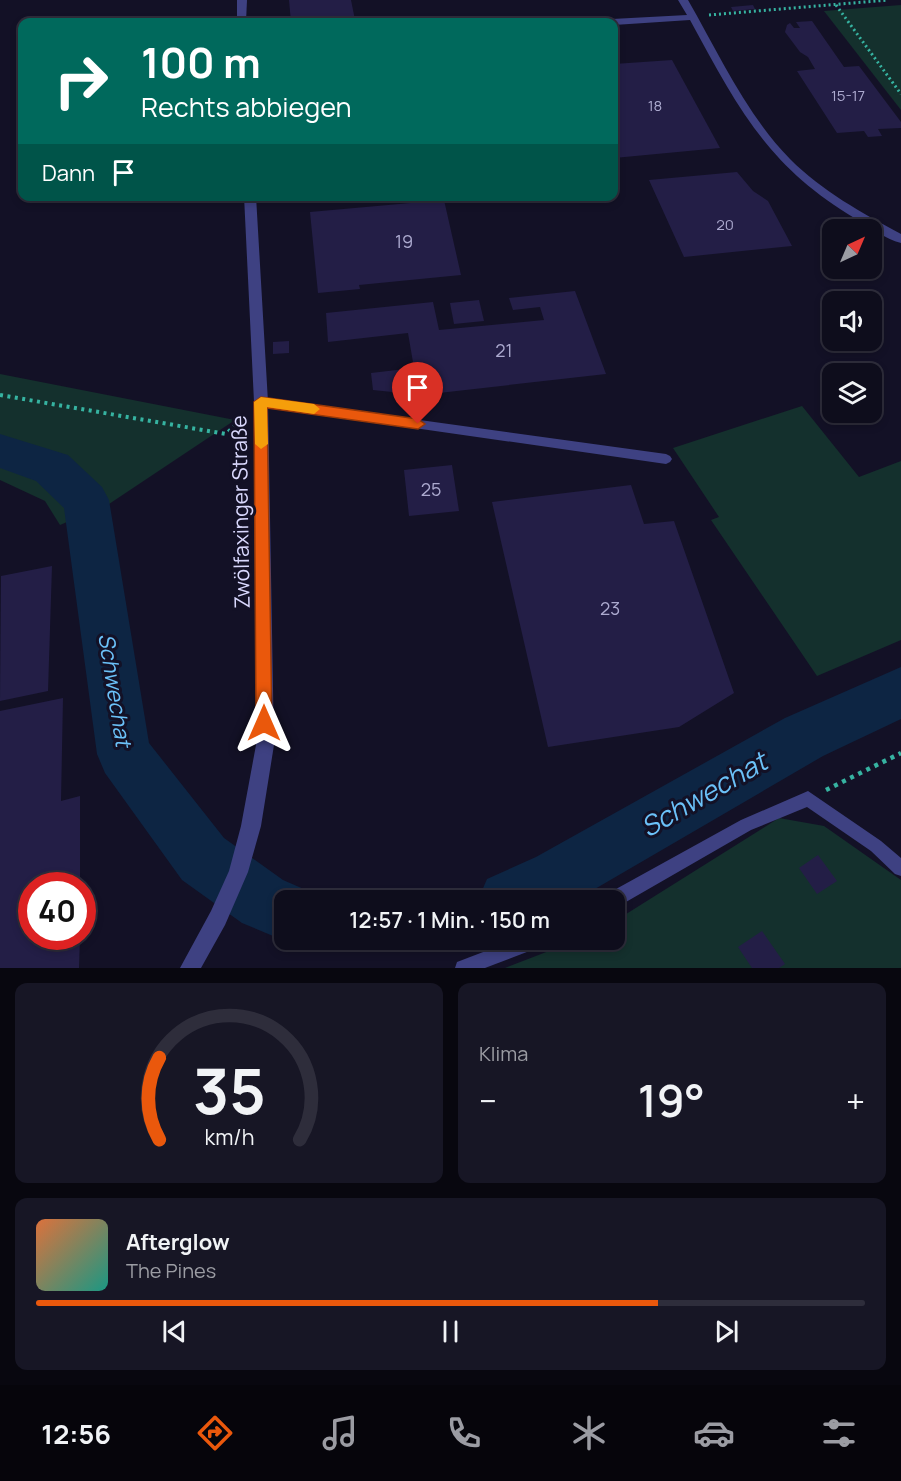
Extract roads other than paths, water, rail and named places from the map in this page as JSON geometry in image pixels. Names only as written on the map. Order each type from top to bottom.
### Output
[{"type":"street","points":[[242,0],[242,18]]},
{"type":"street","points":[[683,0],[760,130],[787,162],[836,202],[901,239]]},
{"type":"street","points":[[618,22],[693,17]]},
{"type":"street","name":"Zwölfaxinger Straße","points":[[190,968],[218,918],[238,872],[251,826],[265,746],[261,402],[250,201]]},
{"type":"lane","points":[[261,402],[666,459]]},
{"type":"lane","points":[[625,894],[746,825],[808,799],[876,846],[901,868]]},
{"type":"lane","points":[[463,968],[510,950]]},
{"type":"waterway","name":"Schwechat","points":[[0,451],[52,468],[86,500],[124,754],[203,859],[263,902],[274,906]]},
{"type":"waterway","name":"Schwechat","points":[[530,890],[557,878],[804,737],[901,692]]}]
